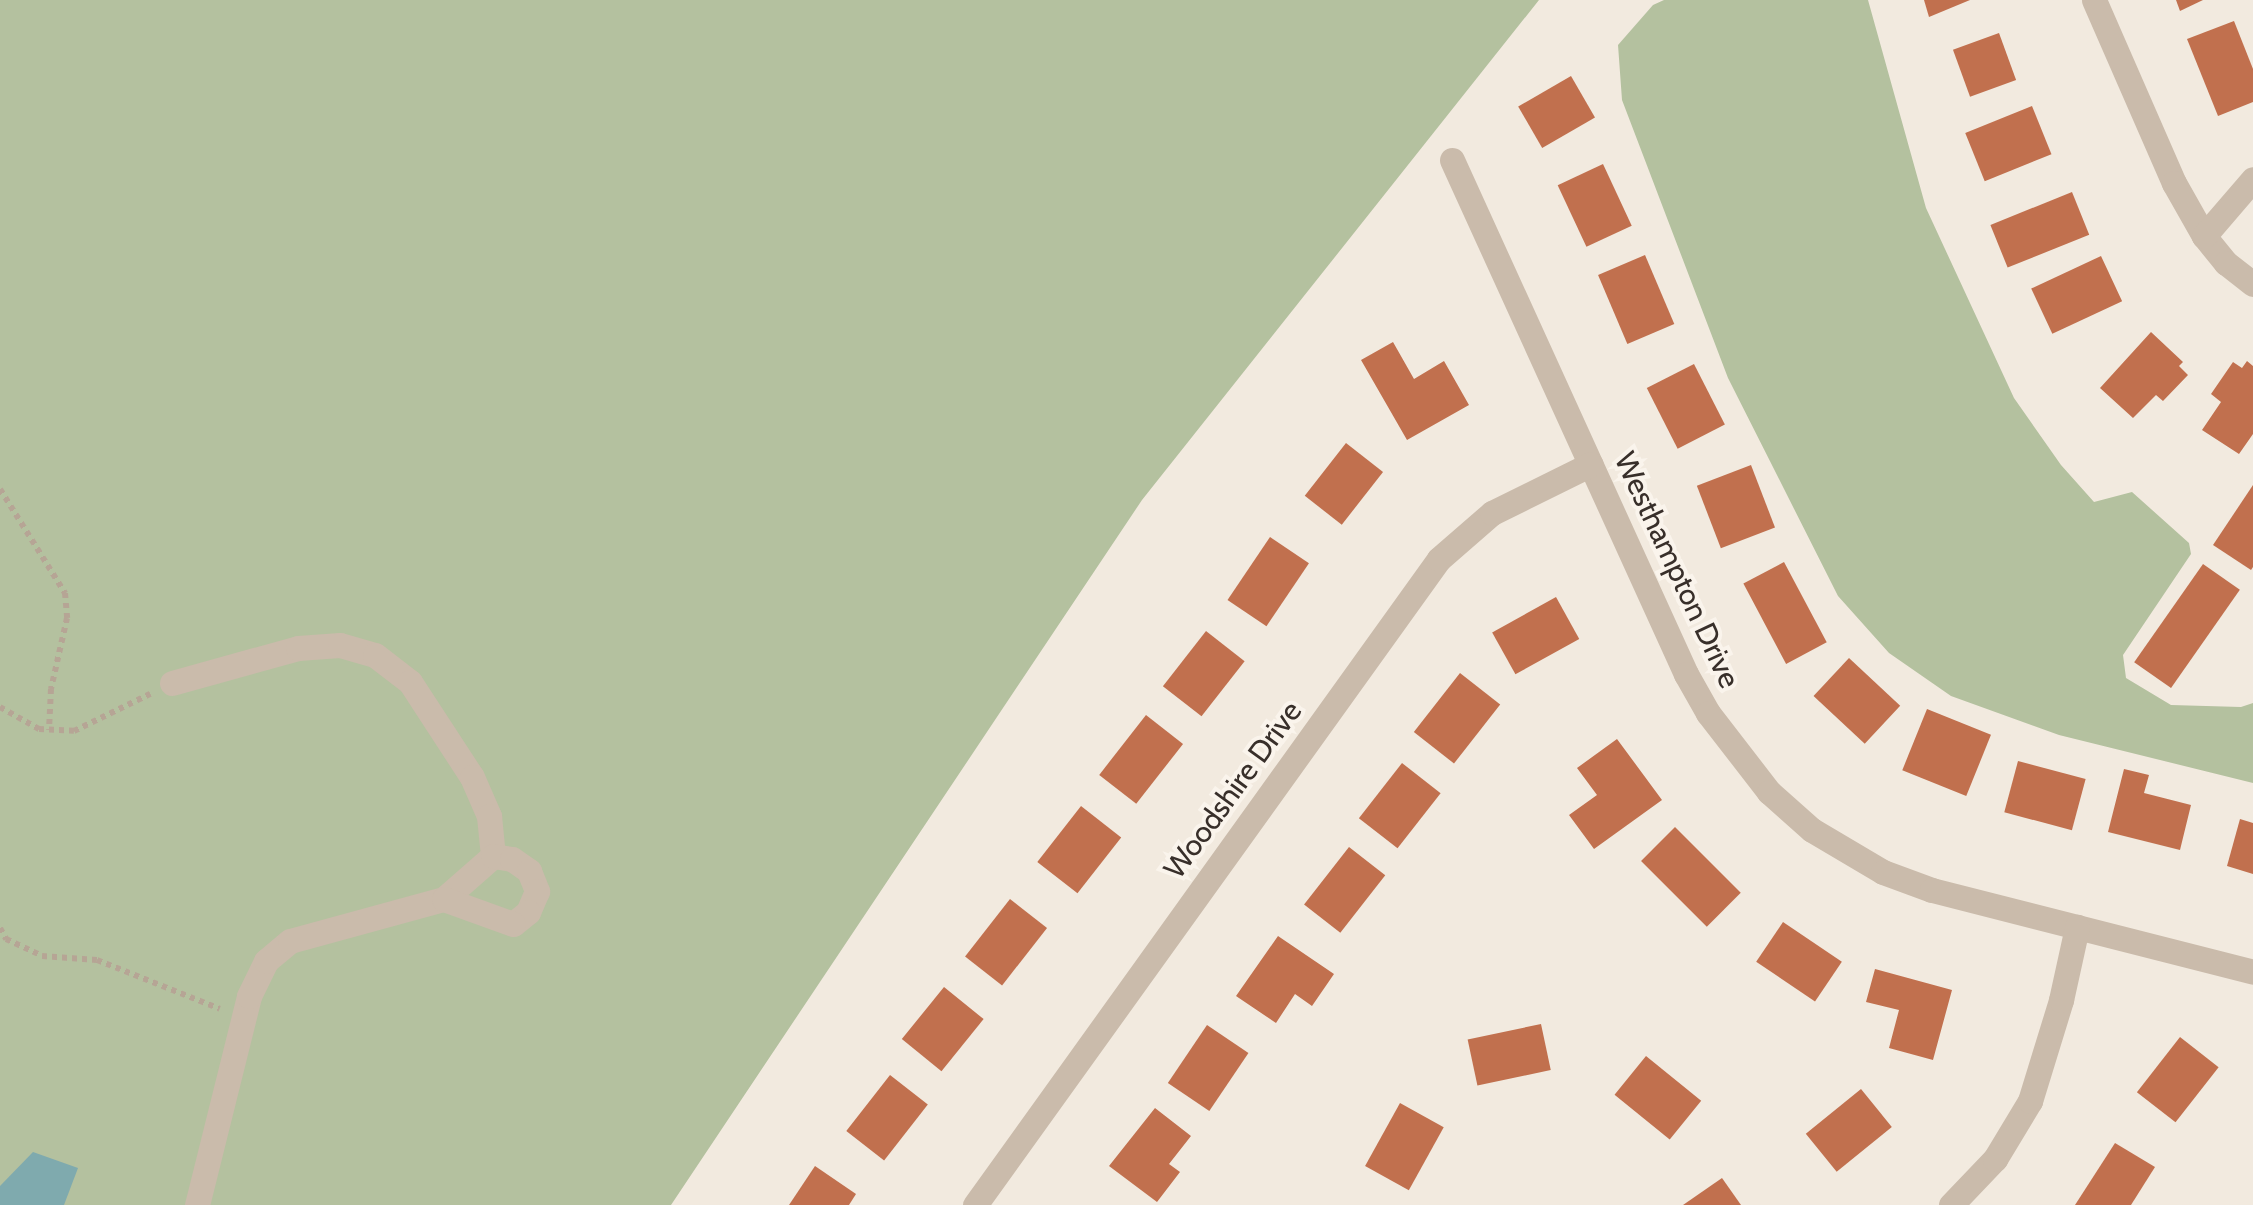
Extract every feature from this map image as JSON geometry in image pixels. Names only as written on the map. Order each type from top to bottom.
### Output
[{"type":"street","points":[[2094,0],[2174,183],[2204,236],[2226,263],[2253,284]]},
{"type":"street","name":"Westhampton Drive","points":[[1452,160],[1686,674],[1708,713],[1769,792],[1812,830],[1883,872],[1932,890],[2253,972]]},
{"type":"street","points":[[2204,236],[2253,180]]},
{"type":"street","name":"Woodshire Drive","points":[[975,1205],[1439,559],[1492,514],[1591,464]]},
{"type":"street","points":[[172,683],[298,648],[340,646],[375,655],[410,682],[472,777],[489,816],[493,856]]},
{"type":"street","points":[[444,899],[513,924],[528,912],[537,891],[529,870],[512,859],[493,856]]},
{"type":"street","points":[[197,1205],[244,1021],[266,961],[290,941],[444,899],[493,856]]},
{"type":"street","points":[[1951,1205],[1995,1158],[2030,1101],[2061,1000],[2077,928]]},
{"type":"path","points":[[0,489],[64,593],[67,618],[51,689],[49,730]]},
{"type":"path","points":[[0,707],[49,730],[74,731],[172,683]]},
{"type":"path","points":[[0,928],[6,939],[42,956],[97,960],[176,988],[244,1021]]},
{"type":"green space","points":[[0,0],[1539,0],[1142,500],[671,1205],[0,1205]]},
{"type":"green space","points":[[1664,0],[1868,0],[1926,208],[2014,398],[2061,465],[2094,502],[2132,492],[2189,543],[2191,554],[2123,655],[2126,678],[2171,705],[2241,707],[2253,703],[2253,783],[2059,735],[1951,696],[1889,653],[1838,596],[1728,378],[1622,100],[1618,45],[1653,5]]},
{"type":"water","points":[[33,1152],[78,1168],[64,1205],[0,1205],[0,1186]]},
{"type":"building","points":[[1924,0],[1970,0],[1929,17]]},
{"type":"building","points":[[2176,0],[2203,0],[2180,11]]},
{"type":"building","points":[[2234,21],[2253,69],[2253,102],[2218,116],[2187,39]]},
{"type":"building","points":[[1999,33],[2016,80],[1970,97],[1953,50]]},
{"type":"building","points":[[1571,76],[1595,118],[1542,148],[1518,106]]},
{"type":"building","points":[[2032,106],[2051,154],[1985,181],[1965,133]]},
{"type":"building","points":[[1603,164],[1632,226],[1586,247],[1558,185]]},
{"type":"building","points":[[2072,192],[2089,235],[2008,268],[1990,225]]},
{"type":"building","points":[[1645,255],[1674,324],[1627,344],[1598,275]]},
{"type":"building","points":[[2101,256],[2122,301],[2052,334],[2031,289]]},
{"type":"building","points":[[2151,332],[2183,362],[2179,366],[2188,375],[2163,401],[2156,395],[2133,418],[2100,388]]},
{"type":"building","points":[[1393,342],[1414,379],[1444,361],[1469,405],[1407,440],[1361,360]]},
{"type":"building","points":[[2247,361],[2253,366],[2253,434],[2239,454],[2202,430],[2221,402],[2211,394],[2233,362],[2242,368]]},
{"type":"building","points":[[1694,364],[1725,425],[1678,449],[1647,388]]},
{"type":"building","points":[[1346,443],[1383,472],[1342,525],[1305,496]]},
{"type":"building","points":[[1751,465],[1775,528],[1721,548],[1697,486]]},
{"type":"building","points":[[2253,485],[2253,567],[2251,570],[2213,545]]},
{"type":"building","points":[[1270,537],[1309,563],[1266,626],[1228,600]]},
{"type":"building","points":[[1784,562],[1827,642],[1786,664],[1743,584]]},
{"type":"building","points":[[2203,564],[2240,590],[2171,688],[2134,662]]},
{"type":"building","points":[[1556,597],[1579,639],[1515,674],[1492,632]]},
{"type":"building","points":[[1206,631],[1245,661],[1202,716],[1163,686]]},
{"type":"building","points":[[1849,658],[1900,706],[1865,744],[1814,696]]},
{"type":"building","points":[[1460,673],[1500,704],[1454,763],[1414,732]]},
{"type":"building","points":[[1927,709],[1991,735],[1966,796],[1902,770]]},
{"type":"building","points":[[1146,715],[1183,744],[1136,804],[1099,775]]},
{"type":"building","points":[[1617,739],[1662,800],[1594,849],[1569,815],[1597,795],[1577,768]]},
{"type":"building","points":[[2018,761],[2086,779],[2072,830],[2004,812]]},
{"type":"building","points":[[1402,763],[1441,793],[1398,848],[1359,818]]},
{"type":"building","points":[[2124,769],[2149,775],[2144,793],[2191,805],[2180,850],[2108,832]]},
{"type":"building","points":[[1081,806],[1121,837],[1077,893],[1037,862]]},
{"type":"building","points":[[2240,819],[2253,823],[2253,874],[2227,866]]},
{"type":"building","points":[[1675,827],[1741,893],[1707,927],[1641,861]]},
{"type":"building","points":[[1349,847],[1385,875],[1340,933],[1304,905]]},
{"type":"building","points":[[1010,899],[1047,928],[1002,985],[965,957]]},
{"type":"building","points":[[1783,922],[1842,962],[1815,1001],[1756,962]]},
{"type":"building","points":[[1278,936],[1334,974],[1312,1006],[1295,994],[1276,1023],[1236,996]]},
{"type":"building","points":[[1875,969],[1952,990],[1933,1060],[1889,1048],[1899,1010],[1866,1002]]},
{"type":"building","points":[[944,987],[984,1019],[941,1071],[902,1039]]},
{"type":"building","points":[[1541,1024],[1551,1070],[1477,1086],[1468,1040]]},
{"type":"building","points":[[1207,1025],[1248,1053],[1209,1111],[1168,1083]]},
{"type":"building","points":[[2180,1037],[2219,1067],[2176,1122],[2137,1092]]},
{"type":"building","points":[[1646,1056],[1701,1101],[1670,1140],[1615,1095]]},
{"type":"building","points":[[890,1075],[928,1105],[884,1161],[846,1131]]},
{"type":"building","points":[[1861,1089],[1892,1127],[1837,1172],[1806,1134]]},
{"type":"building","points":[[1400,1103],[1444,1127],[1409,1190],[1365,1166]]},
{"type":"building","points":[[1155,1108],[1191,1136],[1169,1164],[1180,1172],[1157,1202],[1109,1166]]},
{"type":"building","points":[[2115,1143],[2155,1167],[2131,1205],[2075,1205]]},
{"type":"building","points":[[815,1166],[856,1194],[849,1205],[789,1205]]},
{"type":"building","points":[[1722,1178],[1741,1205],[1683,1205]]}]
